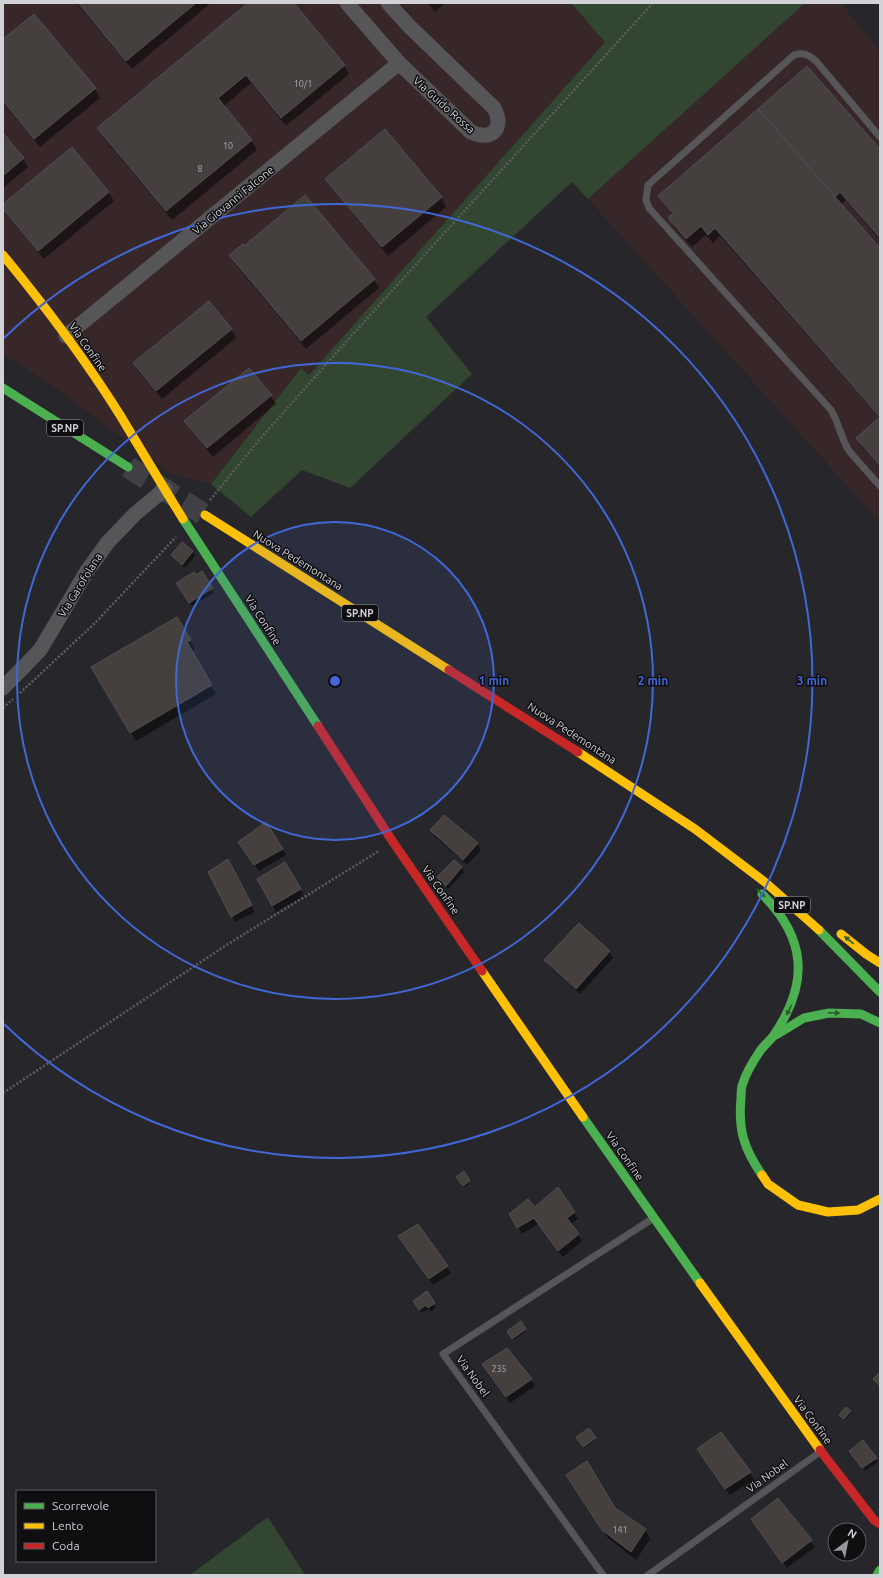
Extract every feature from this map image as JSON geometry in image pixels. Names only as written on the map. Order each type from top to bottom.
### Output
[{"type":"main road","name":"Via Confine","points":[[3,255],[38,298],[66,336],[119,414],[188,528],[393,842],[653,1218],[821,1451],[874,1520],[880,1524]]},
{"type":"main road","name":"SP.NP","points":[[3,388],[128,467]]},
{"type":"main road","name":"Nuova Pedemontana","points":[[205,515],[516,712],[695,829],[766,884],[809,920],[880,992]]},
{"type":"main road","points":[[516,712],[568,757]]},
{"type":"main road","points":[[695,829],[721,840],[737,850]]},
{"type":"main road","points":[[754,887],[775,907],[789,929],[796,946],[799,972],[793,1002],[785,1018],[773,1037],[760,1051],[742,1084],[740,1108],[742,1134],[750,1157],[768,1184],[798,1205],[828,1212],[858,1210],[880,1198]]},
{"type":"main road","points":[[832,926],[866,954],[880,963]]},
{"type":"main road","points":[[773,1037],[804,1018],[829,1013],[861,1014],[880,1022]]},
{"type":"main road","points":[[877,1575],[880,1570]]},
{"type":"street","name":"Via Guido Rossa","points":[[347,3],[398,63],[470,132],[477,135],[488,136],[497,127],[498,114],[494,108],[409,26],[388,3]]},
{"type":"street","name":"Via Giovanni Falcone","points":[[66,336],[398,63]]},
{"type":"street","name":"Via Garofolana","points":[[3,688],[40,650],[87,571],[108,542],[135,514],[165,489]]},
{"type":"lane","points":[[880,137],[816,60],[806,54],[800,53],[794,55],[648,185],[646,200],[649,208],[831,410],[836,417],[845,445],[880,486]]},
{"type":"lane","name":"Via Nobel","points":[[603,1575],[443,1354],[653,1218]]},
{"type":"lane","name":"Via Nobel","points":[[648,1575],[821,1451]]},
{"type":"path","points":[[207,503],[259,440],[380,304],[653,3]]},
{"type":"path","points":[[3,708],[95,623],[177,536]]},
{"type":"path","points":[[3,1093],[228,944],[393,842]]},
{"type":"shaded area","points":[[3,3],[571,3],[605,42],[309,375],[301,368],[211,484],[170,473],[49,383],[3,354]]},
{"type":"shaded area","points":[[805,3],[841,3],[880,52],[880,522],[588,199]]},
{"type":"green space","points":[[571,3],[805,3],[588,199],[572,182],[426,317],[472,374],[350,488],[302,470],[251,517],[211,484],[301,368],[309,375],[605,42]]},
{"type":"green space","points":[[268,1517],[305,1575],[190,1575]]},
{"type":"building","points":[[78,3],[196,3],[126,61]]},
{"type":"building","points":[[248,3],[294,3],[345,65],[281,118],[246,75],[218,98],[252,140],[166,211],[97,128]]},
{"type":"building","points":[[34,14],[96,88],[34,139],[3,101],[3,39]]},
{"type":"building","points":[[807,66],[880,149],[880,238],[840,192],[835,197],[758,109]]},
{"type":"building","points":[[758,109],[880,248],[880,417],[715,228],[708,235],[701,226],[686,239],[668,218],[673,213],[658,196]]},
{"type":"building","points":[[385,129],[442,197],[382,247],[325,179]]},
{"type":"building","points":[[3,133],[24,158],[3,176]]},
{"type":"building","points":[[72,147],[109,192],[38,251],[3,209],[3,204]]},
{"type":"building","points":[[305,195],[375,279],[301,341],[229,255],[243,244],[244,246]]},
{"type":"building","points":[[209,301],[232,329],[156,391],[133,363]]},
{"type":"building","points":[[249,368],[272,395],[207,448],[184,421]]},
{"type":"building","points":[[880,417],[880,466],[856,438]]},
{"type":"building","points":[[182,542],[193,551],[182,565],[171,555]]},
{"type":"building","points":[[202,571],[213,588],[189,603],[176,583],[194,572],[196,575]]},
{"type":"building","points":[[177,617],[191,640],[187,642],[212,685],[130,733],[91,667]]},
{"type":"building","points":[[444,815],[478,843],[463,860],[430,830]]},
{"type":"building","points":[[266,822],[283,849],[254,865],[238,842]]},
{"type":"building","points":[[228,859],[252,905],[231,917],[208,872]]},
{"type":"building","points":[[454,860],[462,867],[446,886],[437,877]]},
{"type":"building","points":[[285,862],[301,889],[272,906],[257,879]]},
{"type":"building","points":[[579,923],[610,951],[576,989],[544,960]]},
{"type":"building","points":[[464,1171],[470,1181],[463,1186],[456,1177]]},
{"type":"building","points":[[558,1187],[575,1212],[567,1218],[579,1234],[558,1251],[534,1218],[517,1228],[509,1214],[528,1199],[535,1207]]},
{"type":"building","points":[[418,1224],[448,1266],[429,1279],[398,1236]]},
{"type":"building","points":[[427,1291],[435,1303],[428,1308],[426,1305],[419,1310],[413,1301]]},
{"type":"building","points":[[521,1321],[526,1329],[512,1339],[507,1331]]},
{"type":"building","points":[[507,1348],[532,1379],[506,1397],[482,1364]]},
{"type":"building","points":[[880,1372],[880,1386],[873,1379]]},
{"type":"building","points":[[846,1407],[851,1411],[844,1419],[839,1415]]},
{"type":"building","points":[[589,1428],[596,1438],[583,1447],[576,1437]]},
{"type":"building","points":[[721,1432],[751,1472],[725,1489],[697,1449]]},
{"type":"building","points":[[863,1440],[877,1458],[862,1468],[849,1451]]},
{"type":"building","points":[[587,1461],[615,1508],[646,1529],[631,1552],[602,1530],[566,1475]]},
{"type":"building","points":[[778,1498],[812,1540],[782,1563],[751,1519]]},
{"type":"tunnel","points":[[128,467],[205,515]]},
{"type":"traffic: fast","points":[[3,388],[128,467]]},
{"type":"traffic: fast","points":[[183,519],[318,726]]},
{"type":"traffic: fast","points":[[762,894],[777,911],[788,928],[795,945],[798,962],[797,979],[793,997],[785,1016],[774,1035],[755,1058],[741,1088],[740,1120],[744,1139],[756,1166],[762,1175]]},
{"type":"traffic: fast","points":[[819,930],[880,992]]},
{"type":"traffic: fast","points":[[776,1035],[804,1018],[829,1013],[861,1014],[880,1023]]},
{"type":"traffic: fast","points":[[583,1117],[700,1283]]},
{"type":"traffic: fast","points":[[877,1575],[880,1570]]},
{"type":"traffic: slow","points":[[3,255],[79,353],[120,415],[183,519]]},
{"type":"traffic: slow","points":[[205,515],[449,670]]},
{"type":"traffic: slow","points":[[578,752],[695,829],[766,883],[819,930]]},
{"type":"traffic: slow","points":[[841,934],[880,963]]},
{"type":"traffic: slow","points":[[482,971],[583,1117]]},
{"type":"traffic: slow","points":[[762,1175],[768,1184],[798,1205],[828,1212],[858,1210],[880,1199]]},
{"type":"traffic: slow","points":[[700,1283],[820,1450]]},
{"type":"traffic: jam","points":[[449,670],[578,752]]},
{"type":"traffic: jam","points":[[318,726],[393,842],[482,971]]},
{"type":"traffic: jam","points":[[820,1450],[874,1520],[880,1524]]}]
